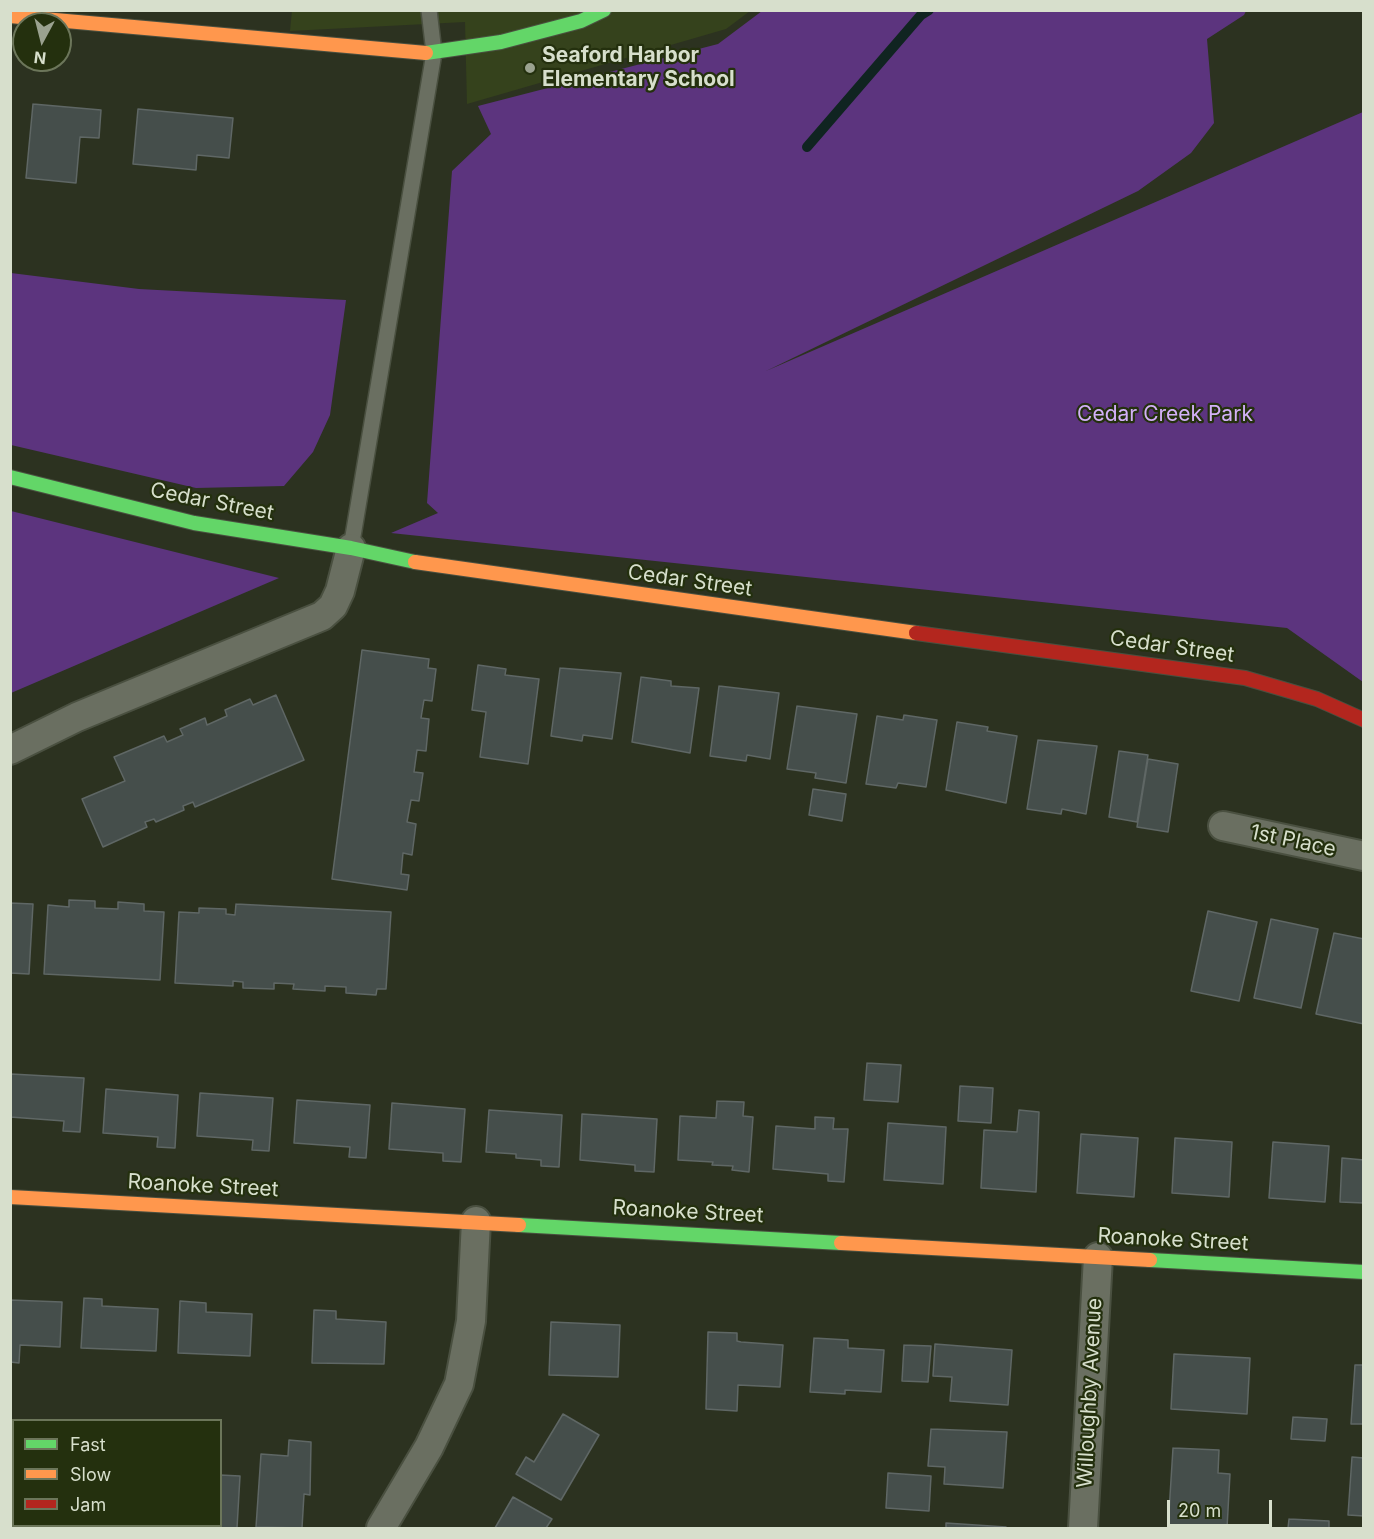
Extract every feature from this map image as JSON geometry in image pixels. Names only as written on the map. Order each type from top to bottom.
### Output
[{"type":"street","points":[[10,16],[374,50],[434,53],[501,42],[581,21],[604,10]]},
{"type":"street","name":"Cedar Street","points":[[10,477],[194,523],[351,548],[442,568],[1245,678],[1317,699],[1364,720]]},
{"type":"street","points":[[10,750],[77,717],[322,616],[333,606],[340,591],[351,548]]},
{"type":"street","name":"1st Place","points":[[1223,826],[1364,856]]},
{"type":"street","name":"Roanoke Street","points":[[10,1197],[476,1221],[1364,1272]]},
{"type":"street","points":[[381,1528],[429,1447],[459,1384],[471,1321],[476,1221]]},
{"type":"street","name":"Willoughby Avenue","points":[[1083,1528],[1098,1257]]},
{"type":"lane","points":[[351,548],[434,53],[429,10]]},
{"type":"shaded area","name":"Seaford Harbor Elementary School","points":[[292,10],[750,11],[726,29],[467,104],[465,22],[290,31]]},
{"type":"green space","name":"Cedar Creek Park","points":[[762,11],[1246,11],[1244,15],[1207,39],[1214,123],[1191,153],[1138,191],[766,371],[1363,112],[1363,682],[1287,628],[391,533],[438,513],[427,503],[452,171],[491,134],[478,106],[718,44]]},
{"type":"green space","points":[[11,273],[139,289],[346,300],[330,415],[313,452],[284,486],[196,488],[11,445]]},
{"type":"green space","points":[[11,511],[279,578],[11,693]]},
{"type":"building","points":[[33,104],[101,110],[99,138],[80,137],[76,183],[26,178]]},
{"type":"building","points":[[138,109],[233,118],[229,158],[197,155],[196,170],[133,164]]},
{"type":"building","points":[[362,650],[429,659],[428,668],[436,669],[432,701],[424,700],[421,718],[429,719],[426,751],[417,750],[414,772],[423,773],[419,801],[411,800],[407,822],[416,824],[412,855],[403,853],[401,874],[409,875],[407,890],[332,879]]},
{"type":"building","points":[[478,665],[506,669],[505,675],[539,679],[528,764],[480,757],[486,712],[472,710]]},
{"type":"building","points":[[560,668],[621,673],[612,739],[583,735],[582,741],[551,736]]},
{"type":"building","points":[[641,677],[671,681],[671,686],[699,688],[690,753],[632,742]]},
{"type":"building","points":[[719,686],[779,693],[770,759],[747,755],[746,761],[710,756]]},
{"type":"building","points":[[276,695],[304,760],[195,807],[193,802],[183,806],[184,810],[156,822],[154,819],[145,822],[147,827],[103,847],[82,799],[125,781],[114,757],[164,736],[167,742],[183,735],[180,729],[205,718],[207,725],[227,716],[225,710],[250,699],[253,705]]},
{"type":"building","points":[[797,706],[857,714],[846,783],[815,778],[816,773],[787,769]]},
{"type":"building","points":[[904,715],[937,720],[926,787],[898,783],[896,788],[866,784],[877,716],[903,720]]},
{"type":"building","points":[[957,722],[988,727],[987,731],[1017,736],[1006,803],[946,790]]},
{"type":"building","points":[[1038,740],[1097,746],[1086,814],[1062,809],[1061,814],[1027,809]]},
{"type":"building","points":[[1119,751],[1148,755],[1137,822],[1109,817]]},
{"type":"building","points":[[1148,759],[1178,764],[1168,832],[1137,827]]},
{"type":"building","points":[[813,789],[846,794],[842,821],[809,815]]},
{"type":"building","points":[[69,900],[95,901],[95,908],[118,909],[118,902],[144,904],[144,911],[164,912],[160,980],[44,974],[48,905],[69,907]]},
{"type":"building","points":[[10,903],[33,904],[29,974],[10,973]]},
{"type":"building","points":[[236,904],[391,912],[386,989],[377,989],[376,995],[346,993],[346,987],[325,986],[325,991],[293,989],[294,984],[274,983],[274,989],[243,988],[243,982],[233,981],[233,986],[175,983],[179,912],[199,913],[199,908],[226,909],[226,914],[235,915]]},
{"type":"building","points":[[1208,911],[1257,922],[1239,1001],[1191,991]]},
{"type":"building","points":[[1271,919],[1318,929],[1301,1008],[1254,998]]},
{"type":"building","points":[[1334,933],[1364,939],[1364,1024],[1316,1014]]},
{"type":"building","points":[[867,1063],[901,1065],[898,1102],[864,1100]]},
{"type":"building","points":[[11,1074],[84,1078],[80,1132],[63,1131],[64,1121],[10,1117]]},
{"type":"building","points":[[960,1086],[993,1088],[991,1123],[958,1121]]},
{"type":"building","points":[[106,1089],[178,1095],[175,1148],[157,1147],[158,1137],[103,1133]]},
{"type":"building","points":[[200,1093],[273,1098],[269,1151],[252,1150],[253,1140],[197,1136]]},
{"type":"building","points":[[297,1100],[370,1105],[366,1158],[349,1157],[350,1147],[294,1143]]},
{"type":"building","points":[[717,1101],[744,1102],[743,1116],[753,1117],[749,1172],[732,1170],[733,1166],[712,1165],[713,1162],[678,1160],[680,1116],[716,1118]]},
{"type":"building","points":[[392,1103],[465,1109],[461,1162],[443,1161],[443,1153],[389,1149]]},
{"type":"building","points":[[489,1110],[562,1115],[559,1167],[541,1166],[541,1160],[516,1158],[516,1154],[486,1152]]},
{"type":"building","points":[[1019,1110],[1039,1112],[1036,1192],[981,1188],[984,1130],[1017,1132]]},
{"type":"building","points":[[582,1114],[657,1119],[654,1172],[635,1171],[635,1165],[580,1160]]},
{"type":"building","points":[[815,1117],[834,1118],[833,1129],[848,1129],[844,1182],[828,1181],[828,1174],[773,1169],[776,1126],[815,1129]]},
{"type":"building","points":[[888,1123],[946,1127],[943,1184],[884,1180]]},
{"type":"building","points":[[1081,1134],[1138,1138],[1134,1197],[1077,1193]]},
{"type":"building","points":[[1175,1138],[1232,1142],[1229,1197],[1172,1193]]},
{"type":"building","points":[[1273,1142],[1329,1146],[1325,1202],[1269,1198]]},
{"type":"building","points":[[1342,1158],[1364,1160],[1364,1203],[1340,1202]]},
{"type":"building","points":[[84,1298],[102,1299],[102,1306],[158,1309],[156,1351],[81,1348]]},
{"type":"building","points":[[10,1300],[62,1302],[60,1347],[20,1345],[19,1363],[10,1362]]},
{"type":"building","points":[[180,1301],[206,1303],[206,1312],[252,1314],[250,1356],[178,1353]]},
{"type":"building","points":[[314,1310],[336,1311],[336,1319],[386,1322],[384,1364],[312,1363]]},
{"type":"building","points":[[551,1322],[620,1325],[618,1377],[549,1375]]},
{"type":"building","points":[[708,1332],[737,1333],[737,1341],[741,1342],[783,1345],[780,1387],[738,1385],[737,1411],[706,1409]]},
{"type":"building","points":[[814,1338],[848,1340],[848,1348],[884,1350],[881,1392],[845,1390],[845,1394],[810,1392]]},
{"type":"building","points":[[935,1344],[1012,1350],[1008,1405],[950,1401],[952,1377],[933,1376]]},
{"type":"building","points":[[904,1345],[931,1346],[928,1382],[902,1381]]},
{"type":"building","points":[[1174,1354],[1250,1358],[1247,1414],[1171,1409]]},
{"type":"building","points":[[1355,1365],[1364,1365],[1364,1424],[1351,1424]]},
{"type":"building","points":[[563,1414],[599,1435],[561,1500],[516,1474],[526,1457],[534,1462]]},
{"type":"building","points":[[1293,1417],[1327,1419],[1325,1441],[1291,1439]]},
{"type":"building","points":[[931,1429],[1007,1432],[1003,1488],[944,1484],[945,1467],[928,1466]]},
{"type":"building","points":[[289,1440],[311,1442],[310,1495],[304,1494],[302,1528],[256,1527],[261,1454],[288,1456]]},
{"type":"building","points":[[1173,1448],[1219,1450],[1218,1473],[1230,1474],[1227,1528],[1168,1528]]},
{"type":"building","points":[[1352,1457],[1364,1458],[1364,1516],[1348,1515]]},
{"type":"building","points":[[888,1473],[931,1476],[929,1511],[886,1508]]},
{"type":"building","points":[[222,1475],[240,1476],[237,1528],[161,1528],[222,1527]]},
{"type":"building","points":[[10,1479],[12,1479],[12,1525],[10,1525]]},
{"type":"building","points":[[513,1497],[552,1519],[546,1528],[495,1528]]},
{"type":"building","points":[[1289,1519],[1329,1521],[1329,1528],[1288,1528]]},
{"type":"building","points":[[946,1523],[1006,1527],[1006,1528],[946,1528]]},
{"type":"building","points":[[66,1527],[141,1527],[141,1528]]},
{"type":"waterway","points":[[807,147],[921,15],[929,10]]},
{"type":"traffic: fast","points":[[426,53],[501,42],[581,21],[604,10]]},
{"type":"traffic: fast","points":[[10,477],[194,523],[351,548],[415,562]]},
{"type":"traffic: fast","points":[[519,1225],[841,1243]]},
{"type":"traffic: fast","points":[[1150,1260],[1364,1272]]},
{"type":"traffic: slow","points":[[10,16],[426,53]]},
{"type":"traffic: slow","points":[[415,562],[916,633]]},
{"type":"traffic: slow","points":[[10,1197],[519,1225]]},
{"type":"traffic: slow","points":[[841,1243],[1150,1260]]},
{"type":"traffic: jam","points":[[916,633],[1245,678],[1317,699],[1364,720]]},
{"type":"place","name":"Seaford Harbor Elementary School","points":[[530,68]]}]
